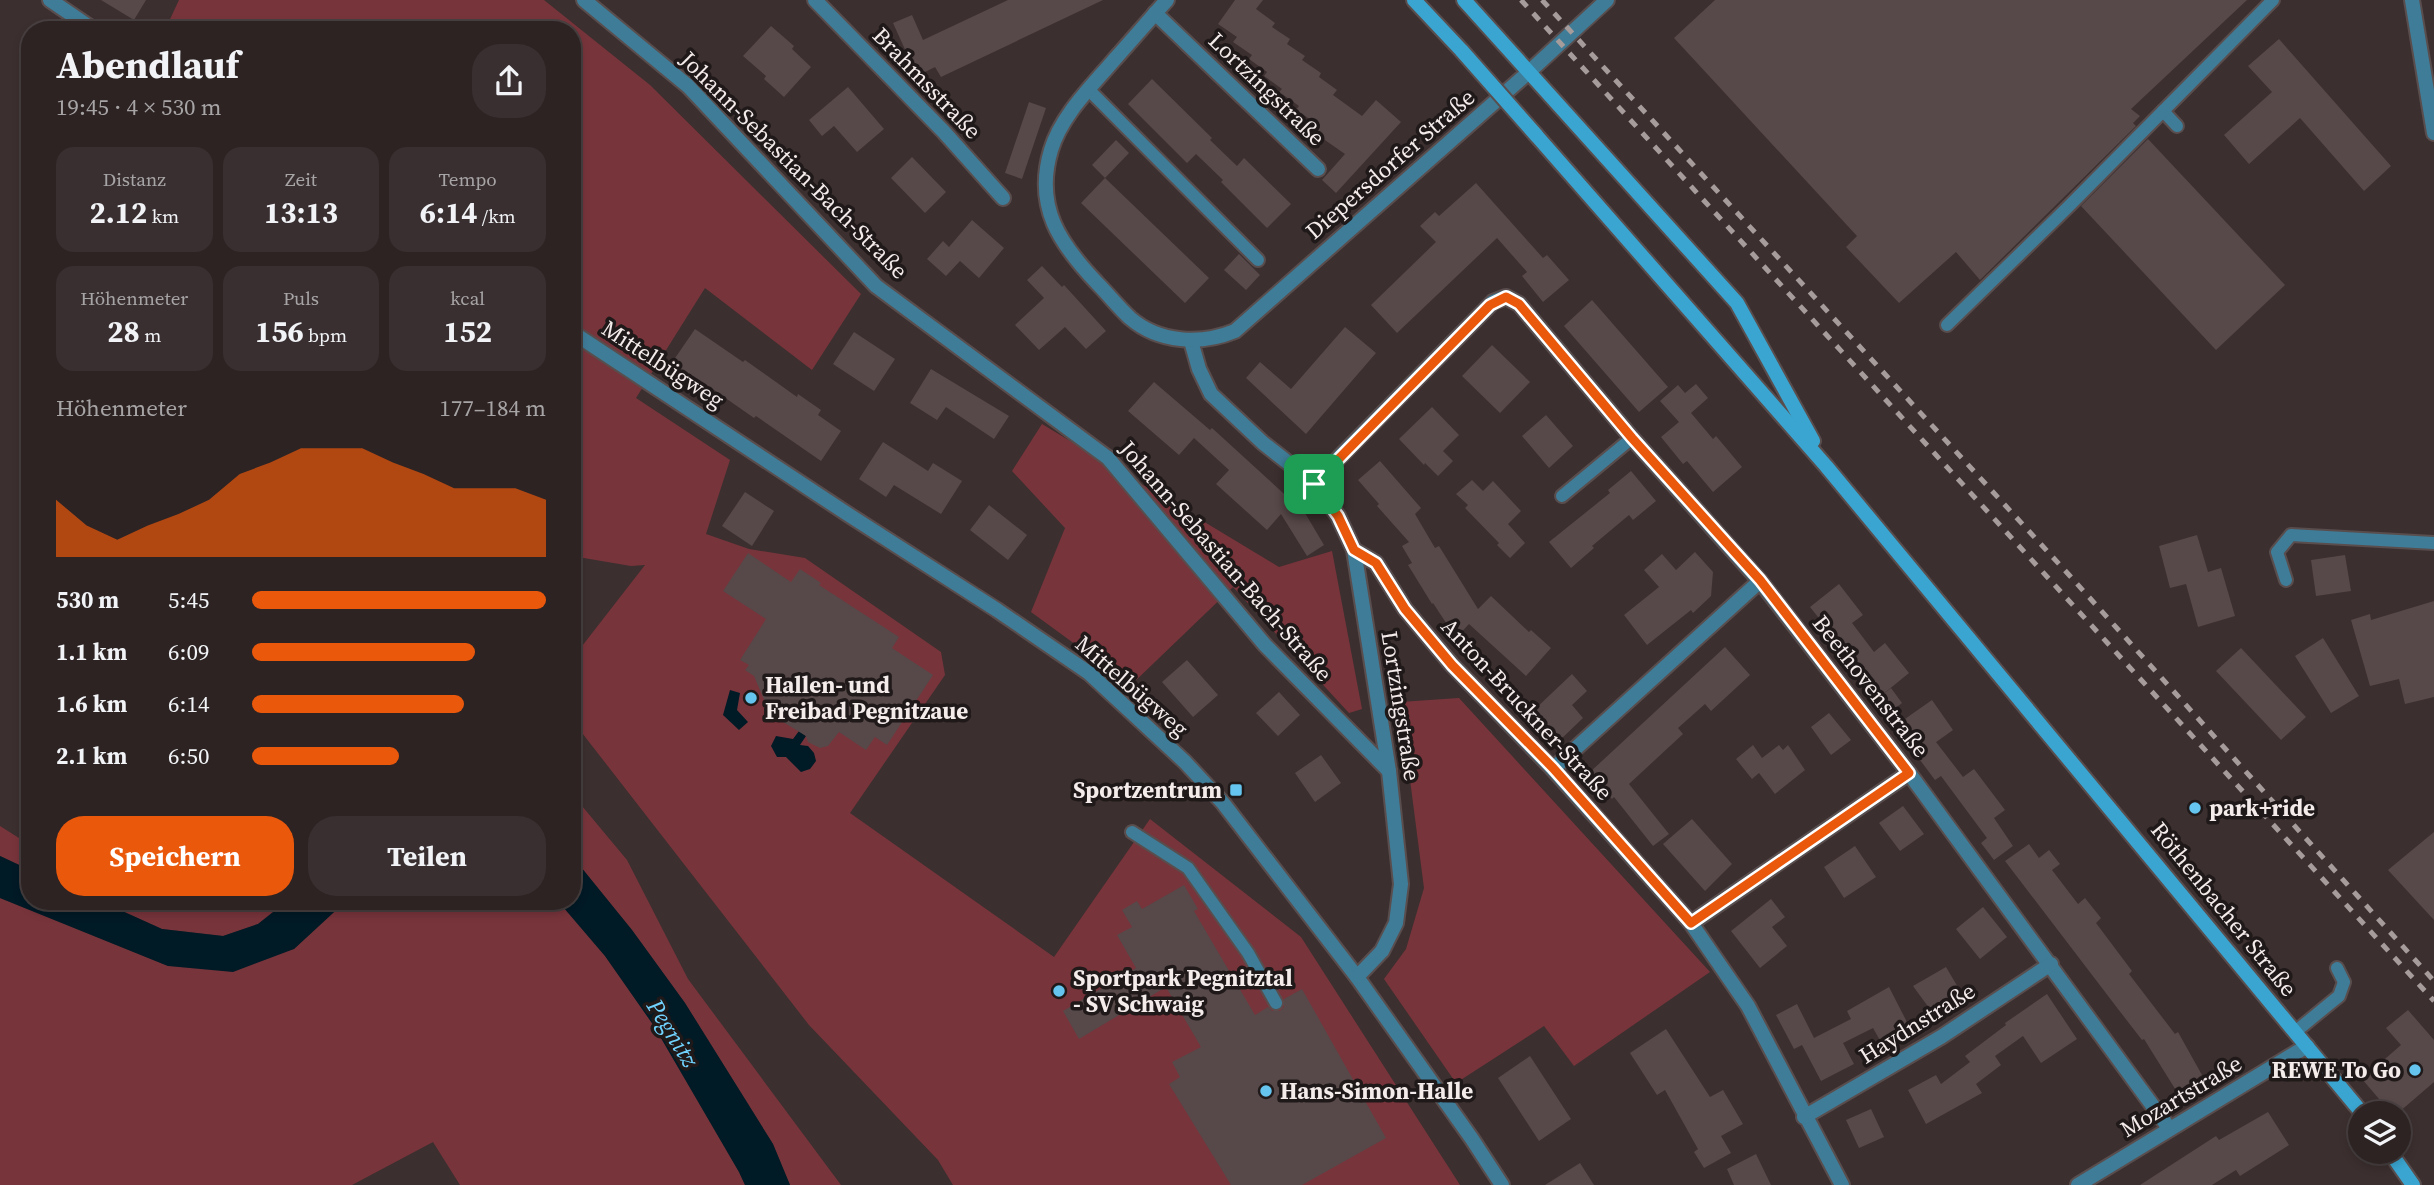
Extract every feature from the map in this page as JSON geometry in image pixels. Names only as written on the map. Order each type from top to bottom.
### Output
[{"type":"main road","points":[[1415,0],[1826,466]]},
{"type":"main road","points":[[1464,0],[1737,303],[1826,466]]},
{"type":"main road","name":"Röthenbacher Straße","points":[[1826,466],[2352,1101]]},
{"type":"main road","points":[[2398,1164],[2413,1185]]},
{"type":"street","points":[[50,0],[81,21]]},
{"type":"street","name":"Johann-Sebastian-Bach-Straße","points":[[584,0],[688,86],[876,286],[1108,458],[1265,645],[1388,771]]},
{"type":"street","name":"Brahmsstraße","points":[[815,0],[944,132],[1003,198]]},
{"type":"street","points":[[1166,0],[1088,89],[1062,124],[1050,153],[1047,186],[1054,227],[1070,254],[1131,319],[1158,332],[1191,341]]},
{"type":"street","name":"Diepersdorfer Straße","points":[[1191,341],[1206,340],[1235,331],[1607,0]]},
{"type":"street","points":[[2412,0],[2434,133]]},
{"type":"street","name":"Lortzingstraße","points":[[1155,13],[1318,169]]},
{"type":"street","name":"Beethovenstraße","points":[[1314,484],[1490,305],[1506,297],[1519,304],[1632,438],[1760,580],[1909,773],[2169,1128]]},
{"type":"street","name":"Mittelbügweg","points":[[581,338],[1089,673],[1185,762],[1223,803],[1357,976],[1502,1185]]},
{"type":"street","name":"Lortzingstraße","points":[[1191,341],[1199,369],[1211,394],[1263,443],[1314,484],[1338,516],[1354,550],[1388,771],[1401,884],[1396,923],[1382,951],[1357,976]]},
{"type":"street","name":"Anton-Bruckner-Straße","points":[[1354,550],[1376,563],[1405,609],[1452,665],[1553,768],[1691,923],[1748,1006],[1842,1185]]},
{"type":"street","points":[[1553,768],[1760,580]]},
{"type":"street","points":[[1691,923],[1909,773]]},
{"type":"street","name":"Haydnstraße","points":[[1804,1117],[1941,1037],[2051,964]]},
{"type":"street","name":"Mozartstraße","points":[[2078,1185],[2307,1046]]},
{"type":"lane","points":[[1947,325],[2273,0]]},
{"type":"lane","points":[[1088,89],[1258,260]]},
{"type":"lane","points":[[2163,110],[2177,126]]},
{"type":"lane","points":[[1562,496],[1632,438]]},
{"type":"lane","points":[[2286,580],[2277,552],[2291,535],[2434,543]]},
{"type":"lane","points":[[1132,832],[1188,868],[1248,953],[1276,1003]]},
{"type":"lane","points":[[2295,1032],[2339,996],[2344,982],[2337,968]]},
{"type":"shaded area","points":[[179,0],[544,0],[570,21],[169,21]]},
{"type":"shaded area","points":[[581,30],[650,85],[861,294],[812,370],[705,288],[636,398],[730,460],[706,534],[749,549],[805,558],[941,652],[945,675],[850,813],[1054,957],[1150,819],[1301,937],[1460,1185],[953,1185],[938,1160],[809,1025],[581,732],[581,647],[645,565],[631,566],[581,558]]},
{"type":"shaded area","points":[[1042,424],[1279,567],[1332,551],[1362,709],[1349,713],[1233,587],[1131,685],[1031,612],[1065,528],[1012,471]]},
{"type":"shaded area","points":[[1459,698],[1710,972],[1574,1066],[1544,1026],[1456,1083],[1384,979],[1406,949],[1424,888],[1400,702]]},
{"type":"shaded area","points":[[581,805],[627,860],[688,979],[841,1185],[790,1185],[773,1144],[685,1003],[632,930],[581,867]]},
{"type":"shaded area","points":[[0,826],[21,839],[21,866],[0,856]]},
{"type":"shaded area","points":[[0,898],[21,906],[21,910],[30,910],[168,966],[294,949],[336,910],[566,910],[605,956],[654,1026],[745,1185],[460,1185],[433,1142],[352,1185],[0,1185]]},
{"type":"shaded area","points":[[120,910],[276,910],[258,924],[223,936],[162,929]]},
{"type":"water","points":[[730,690],[740,693],[737,710],[748,722],[739,730],[723,715]]},
{"type":"water","points":[[799,731],[806,736],[800,745],[808,746],[816,761],[810,769],[801,772],[786,757],[777,757],[771,746],[776,736],[793,739]]},
{"type":"water","points":[[0,856],[21,866],[21,906],[0,898]]},
{"type":"water","name":"Pegnitz","points":[[581,867],[632,930],[685,1003],[773,1144],[790,1185],[745,1185],[654,1026],[605,956],[566,910],[581,910]]},
{"type":"water","points":[[30,910],[120,910],[162,929],[223,936],[258,924],[276,910],[336,910],[294,949],[233,972],[168,966]]},
{"type":"building","points":[[101,0],[146,0],[134,20]]},
{"type":"building","points":[[1008,0],[1103,0],[941,77],[935,67],[917,76],[893,23],[912,15],[923,40]]},
{"type":"building","points":[[1235,0],[1263,0],[1256,9],[1275,23],[1272,27],[1290,39],[1287,44],[1305,56],[1302,60],[1321,73],[1319,77],[1337,90],[1333,95],[1362,116],[1376,100],[1401,122],[1336,193],[1322,180],[1345,154],[1309,129],[1314,122],[1296,110],[1299,106],[1279,92],[1282,89],[1264,76],[1267,72],[1249,59],[1252,55],[1233,42],[1237,37],[1218,24]]},
{"type":"building","points":[[1715,0],[2247,0],[2131,109],[2140,116],[2133,123],[2136,126],[1980,280],[1956,252],[1899,303],[1846,247],[1857,236],[1674,38]]},
{"type":"building","points":[[771,26],[794,46],[792,49],[811,67],[784,97],[764,79],[766,76],[743,56]]},
{"type":"building","points":[[2279,39],[2391,166],[2364,191],[2300,118],[2249,164],[2224,135],[2272,92],[2248,66]]},
{"type":"building","points":[[1152,79],[1237,166],[1244,158],[1291,204],[1267,228],[1196,154],[1187,163],[1128,104]]},
{"type":"building","points":[[848,87],[884,129],[857,152],[834,126],[822,136],[809,120]]},
{"type":"building","points":[[1029,102],[1046,108],[1022,179],[1005,173]]},
{"type":"building","points":[[2148,139],[2285,285],[2216,350],[2081,206]]},
{"type":"building","points":[[1116,140],[1129,153],[1105,178],[1092,165]]},
{"type":"building","points":[[912,157],[946,192],[925,213],[891,178]]},
{"type":"building","points":[[1105,178],[1209,278],[1185,303],[1081,203]]},
{"type":"building","points":[[1476,183],[1543,258],[1547,255],[1569,280],[1543,302],[1522,276],[1527,272],[1497,238],[1397,333],[1371,305],[1436,242],[1420,226],[1435,212],[1439,216]]},
{"type":"building","points":[[972,220],[1004,248],[979,278],[960,261],[946,276],[927,259],[943,241],[949,247]]},
{"type":"building","points":[[1239,254],[1260,275],[1246,290],[1224,270]]},
{"type":"building","points":[[1042,266],[1062,287],[1064,285],[1106,331],[1086,349],[1065,327],[1039,350],[1015,325],[1044,298],[1027,280]]},
{"type":"building","points":[[1592,300],[1668,387],[1639,412],[1564,326]]},
{"type":"building","points":[[1345,327],[1376,353],[1306,434],[1246,378],[1260,362],[1291,389]]},
{"type":"building","points":[[695,329],[821,410],[818,415],[841,431],[821,461],[756,416],[754,418],[671,364]]},
{"type":"building","points":[[854,332],[895,359],[874,391],[833,364]]},
{"type":"building","points":[[1492,345],[1530,382],[1500,413],[1462,376]]},
{"type":"building","points":[[931,369],[1009,416],[994,439],[946,407],[937,420],[910,403]]},
{"type":"building","points":[[1154,382],[1210,430],[1212,428],[1305,513],[1324,545],[1307,556],[1281,514],[1267,530],[1216,484],[1229,470],[1194,438],[1179,455],[1128,411]]},
{"type":"building","points":[[1696,384],[1708,398],[1691,413],[1713,439],[1716,436],[1742,467],[1713,492],[1687,461],[1683,464],[1661,437],[1679,422],[1660,401],[1678,385],[1685,393]]},
{"type":"building","points":[[1432,407],[1459,435],[1443,451],[1453,461],[1438,476],[1399,439]]},
{"type":"building","points":[[1546,415],[1573,446],[1549,468],[1522,436]]},
{"type":"building","points":[[883,442],[928,471],[933,463],[962,481],[941,514],[894,485],[886,497],[859,479]]},
{"type":"building","points":[[1380,461],[1421,508],[1415,514],[1435,548],[1439,546],[1478,609],[1491,596],[1529,632],[1531,630],[1551,648],[1526,676],[1469,624],[1456,638],[1432,604],[1408,565],[1412,563],[1402,546],[1409,542],[1358,480]]},
{"type":"building","points":[[1631,471],[1656,501],[1633,520],[1629,515],[1571,568],[1549,542],[1610,493],[1608,490]]},
{"type":"building","points":[[1472,480],[1483,491],[1493,481],[1521,511],[1508,524],[1525,543],[1510,558],[1465,508],[1468,505],[1456,494]]},
{"type":"building","points":[[745,492],[774,511],[752,546],[722,526]]},
{"type":"building","points":[[989,505],[1027,535],[1008,560],[970,530]]},
{"type":"building","points":[[2197,535],[2208,572],[2221,568],[2235,616],[2198,627],[2186,584],[2170,588],[2159,546]]},
{"type":"building","points":[[1695,552],[1713,572],[1711,596],[1693,613],[1691,610],[1647,645],[1624,615],[1659,587],[1644,570],[1662,554],[1676,570]]},
{"type":"building","points":[[748,553],[791,582],[800,569],[821,583],[819,585],[899,637],[892,648],[933,675],[887,745],[875,737],[866,750],[839,732],[828,746],[820,748],[770,714],[754,676],[745,670],[749,665],[740,660],[766,619],[723,591]]},
{"type":"building","points":[[2345,555],[2351,591],[2316,596],[2311,560]]},
{"type":"building","points":[[1839,584],[1863,615],[1852,623],[1874,652],[1885,643],[1909,673],[1882,695],[1847,651],[1840,657],[1828,642],[1834,637],[1810,607]]},
{"type":"building","points":[[2434,601],[2434,697],[2405,704],[2399,679],[2370,686],[2351,620],[2370,614],[2371,620]]},
{"type":"building","points":[[2323,638],[2359,696],[2331,713],[2295,656]]},
{"type":"building","points":[[1725,647],[1750,675],[1711,711],[1705,704],[1678,728],[1683,734],[1629,784],[1669,834],[1653,846],[1614,797],[1612,799],[1589,773]]},
{"type":"building","points":[[2241,648],[2306,717],[2281,740],[2216,671]]},
{"type":"building","points":[[1187,660],[1218,695],[1193,717],[1162,682]]},
{"type":"building","points":[[1572,674],[1587,691],[1572,705],[1583,718],[1559,741],[1533,711]]},
{"type":"building","points":[[1891,688],[1902,703],[1886,716],[1874,701]]},
{"type":"building","points":[[1279,692],[1300,715],[1278,736],[1256,713]]},
{"type":"building","points":[[1932,700],[1953,730],[1936,742],[1963,777],[1974,769],[2005,810],[1994,818],[2013,846],[1994,860],[1981,843],[1987,838],[1941,776],[1935,780],[1917,756],[1924,751],[1902,721]]},
{"type":"building","points":[[1829,713],[1851,740],[1831,755],[1811,727]]},
{"type":"building","points":[[1753,745],[1762,758],[1779,745],[1783,750],[1788,745],[1805,770],[1775,794],[1759,773],[1752,779],[1736,759]]},
{"type":"building","points":[[1321,755],[1341,783],[1315,802],[1295,773]]},
{"type":"building","points":[[1903,806],[1924,834],[1900,851],[1879,823]]},
{"type":"building","points":[[1692,819],[1732,864],[1705,891],[1663,844]]},
{"type":"building","points":[[2434,832],[2434,920],[2388,870]]},
{"type":"building","points":[[2029,844],[2039,858],[2049,850],[2060,864],[2052,870],[2078,904],[2085,898],[2101,918],[2096,923],[2132,971],[2129,974],[2175,1034],[2178,1032],[2202,1075],[2177,1092],[2144,1039],[2142,1040],[2005,861]]},
{"type":"building","points":[[1855,846],[1876,877],[1844,898],[1824,867]]},
{"type":"building","name":"Hans-Simon-Halle","points":[[1184,885],[1198,909],[1194,911],[1255,1015],[1268,1007],[1272,1011],[1280,1011],[1284,1007],[1284,999],[1302,989],[1386,1138],[1302,1185],[1231,1185],[1169,1084],[1180,1077],[1172,1062],[1201,1047],[1166,987],[1079,1039],[1063,1011],[1136,968],[1117,935],[1132,927],[1122,910],[1137,901],[1142,909]]},
{"type":"building","points":[[1771,899],[1785,917],[1772,927],[1787,946],[1760,968],[1731,931]]},
{"type":"building","points":[[1983,907],[2007,937],[1980,959],[1956,929]]},
{"type":"building","points":[[1946,967],[1962,994],[1932,1012],[1913,986]]},
{"type":"building","points":[[1889,987],[1910,1028],[1882,1044],[1873,1028],[1843,1043],[1854,1064],[1821,1081],[1802,1045],[1794,1049],[1776,1015],[1797,1004],[1814,1038],[1851,1019],[1847,1011]]},
{"type":"building","points":[[2047,994],[2077,1039],[2041,1063],[2023,1036],[1995,1056],[2001,1065],[1976,1084],[1982,1093],[1926,1124],[1908,1090],[1936,1075],[1941,1084],[1970,1062],[1965,1056],[2006,1025],[2005,1023]]},
{"type":"building","points":[[2408,1010],[2434,1040],[2434,1082],[2411,1102],[2381,1101],[2362,1079],[2401,1045],[2386,1028]]},
{"type":"building","points":[[1666,1029],[1710,1097],[1723,1090],[1743,1124],[1721,1136],[1731,1153],[1704,1168],[1694,1152],[1698,1149],[1665,1090],[1657,1095],[1630,1053]]},
{"type":"building","points":[[1530,1056],[1571,1119],[1539,1141],[1498,1078]]},
{"type":"building","points":[[1871,1109],[1884,1137],[1859,1148],[1846,1120]]},
{"type":"building","points":[[2268,1112],[2289,1145],[2240,1176],[2236,1170],[2212,1185],[2140,1185],[2216,1136],[2219,1140]]},
{"type":"building","points":[[1756,1154],[1771,1185],[1734,1185],[1727,1169]]},
{"type":"building","points":[[1580,1163],[1594,1185],[1545,1185]]},
{"type":"railway","points":[[1521,0],[2434,1001]]},
{"type":"railway","points":[[1542,0],[2070,576],[2434,981]]},
{"type":"place","name":"Hallen- und Freibad Pegnitzaue","points":[[751,698]]},
{"type":"place","name":"Sportzentrum","points":[[1236,790]]},
{"type":"place","name":"park+ride","points":[[2195,808]]},
{"type":"place","name":"Sportpark Pegnitztal - SV Schwaig","points":[[1059,991]]},
{"type":"place","name":"REWE To Go","points":[[2415,1070]]},
{"type":"place","name":"Hans-Simon-Halle","points":[[1266,1091]]},
{"type":"route","points":[[1506,297],[1519,304],[1632,438],[1760,580],[1909,773],[1691,923],[1553,768],[1452,665],[1405,609],[1376,563],[1354,550],[1338,516],[1314,484],[1493,302],[1506,297]]}]
